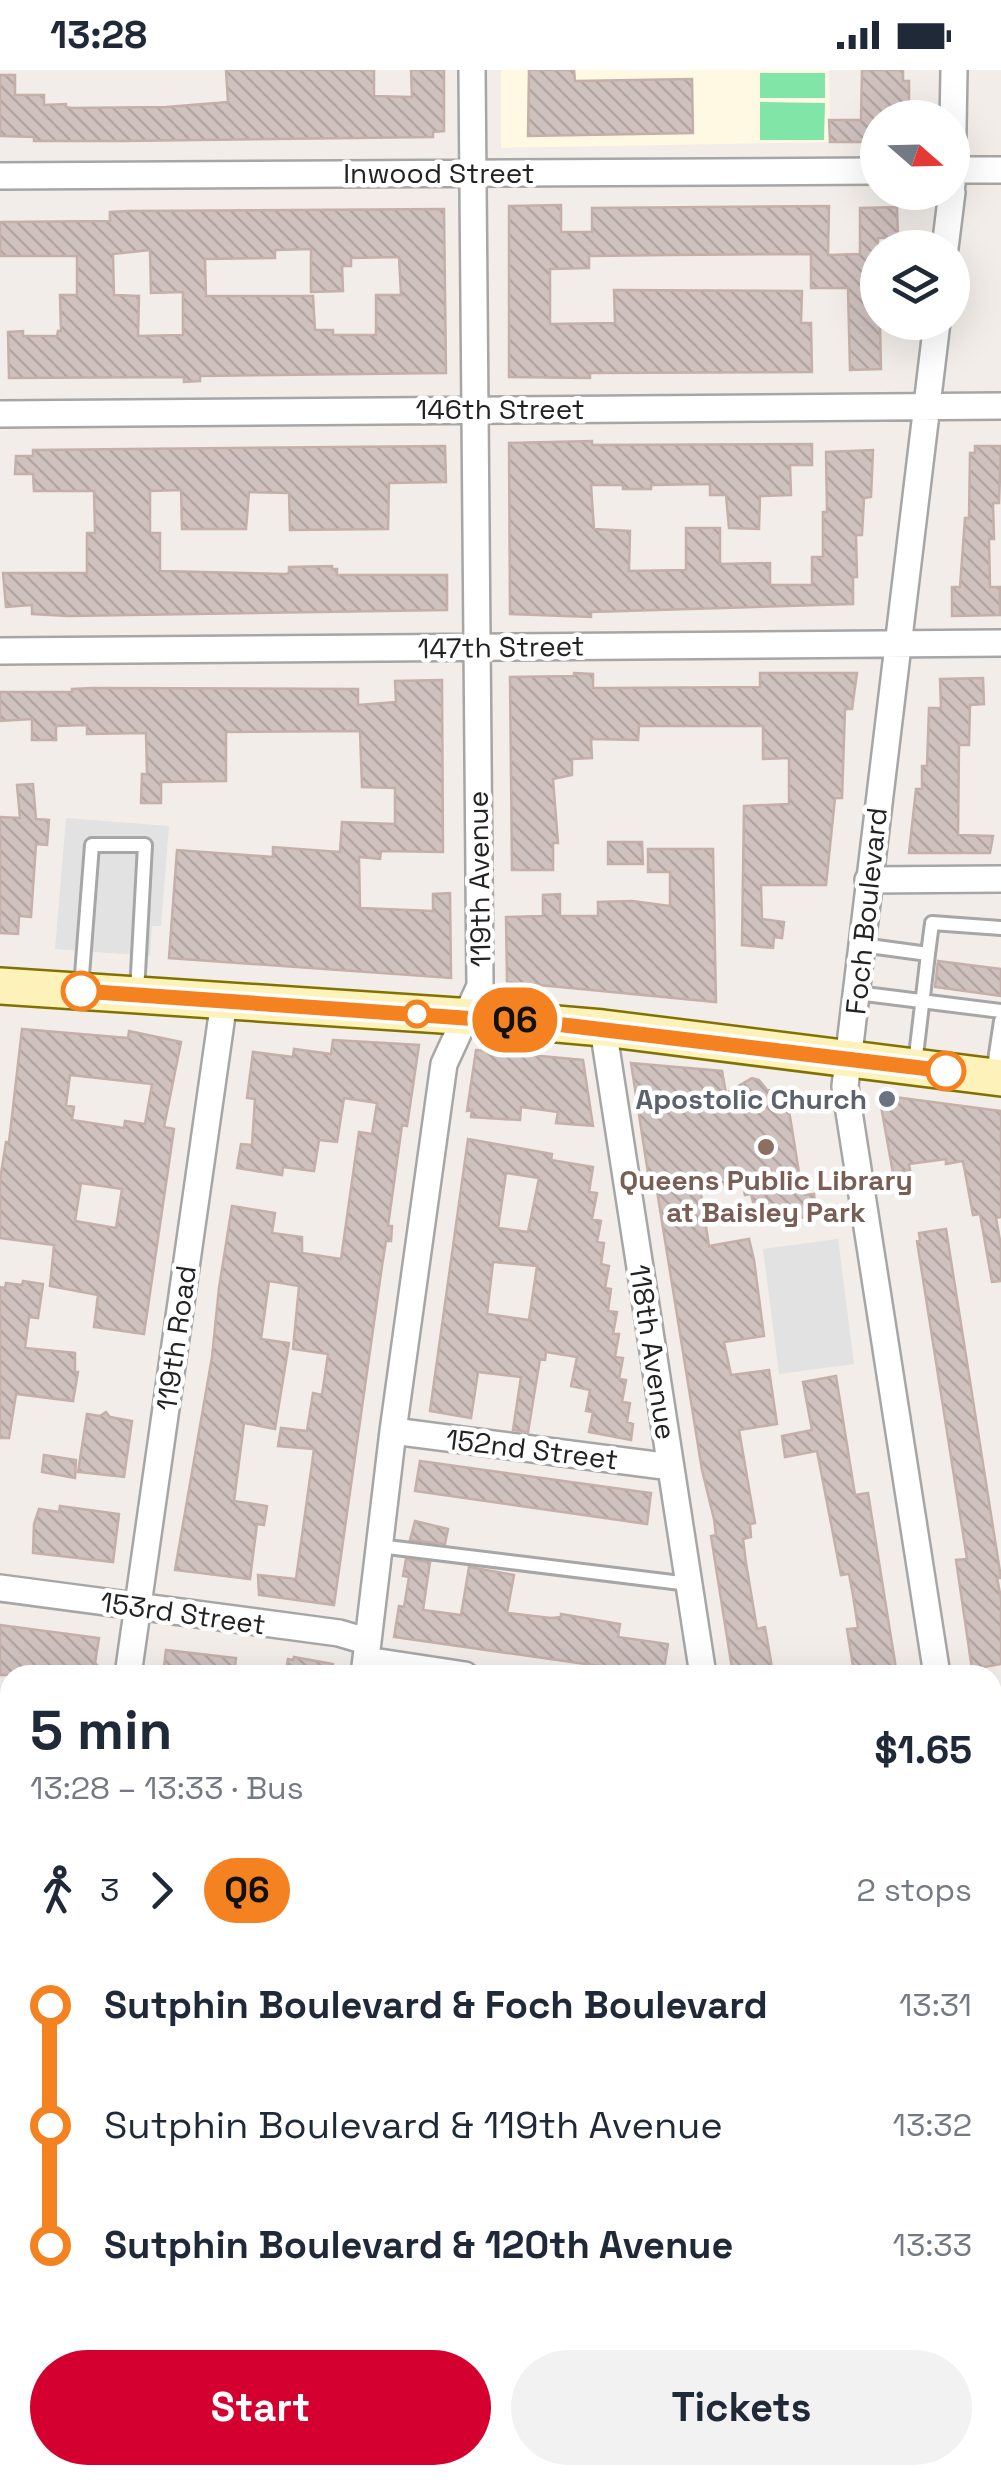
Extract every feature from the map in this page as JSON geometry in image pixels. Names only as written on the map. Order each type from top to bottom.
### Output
[{"type":"main road","points":[[0,986],[602,1028],[997,1077]]},
{"type":"street","name":"119th Avenue","points":[[365,1658],[444,1064],[480,986],[472,70]]},
{"type":"street","points":[[954,70],[954,100]]},
{"type":"street","points":[[970,176],[1001,170]]},
{"type":"street","name":"Inwood Street","points":[[0,176],[860,171]]},
{"type":"street","name":"Foch Boulevard","points":[[935,340],[846,1086],[935,1665]]},
{"type":"street","name":"146th Street","points":[[0,414],[1001,406]]},
{"type":"street","name":"147th Street","points":[[0,651],[1001,643]]},
{"type":"street","points":[[868,880],[1001,880]]},
{"type":"street","name":"119th Road","points":[[129,1665],[224,1001]]},
{"type":"street","name":"118th Avenue","points":[[602,1028],[702,1665]]},
{"type":"street","name":"152nd Street","points":[[393,1431],[671,1466]]},
{"type":"street","name":"153rd Street","points":[[0,1588],[339,1633],[365,1658],[406,1665]]},
{"type":"lane","points":[[81,991],[92,844],[145,846],[137,995]]},
{"type":"lane","points":[[915,1066],[932,923],[1001,928]]},
{"type":"lane","points":[[862,945],[928,954]]},
{"type":"lane","points":[[856,993],[1001,1011]]},
{"type":"lane","points":[[997,1077],[1001,1021]]},
{"type":"lane","points":[[378,1546],[689,1584]]},
{"type":"shaded area","points":[[501,70],[829,70],[830,142],[501,148]]},
{"type":"shaded area","points":[[66,818],[169,826],[161,926],[152,926],[150,956],[55,949]]},
{"type":"shaded area","points":[[838,1239],[854,1364],[779,1374],[763,1249]]},
{"type":"green space","points":[[760,73],[825,73],[825,98],[760,98]]},
{"type":"green space","points":[[760,102],[825,103],[824,140],[760,140]]},
{"type":"building","points":[[226,70],[374,70],[374,96],[412,97],[411,70],[444,70],[444,131],[433,132],[433,137],[123,141],[34,141],[34,137],[0,136],[0,75],[15,75],[15,95],[44,95],[44,105],[166,107],[228,102]]},
{"type":"building","points":[[529,70],[574,70],[575,81],[692,79],[693,133],[528,136]]},
{"type":"building","points":[[862,70],[903,70],[903,81],[909,81],[909,100],[861,100]]},
{"type":"building","points":[[829,120],[860,120],[860,142],[830,142]]},
{"type":"building","points":[[561,205],[561,232],[592,232],[592,208],[829,206],[828,255],[860,254],[860,340],[880,340],[881,369],[850,370],[848,288],[811,288],[811,254],[589,256],[589,268],[550,269],[550,324],[615,323],[614,290],[802,291],[801,323],[811,323],[812,372],[509,377],[509,206]]},
{"type":"building","points":[[444,209],[446,373],[200,376],[200,381],[184,382],[184,377],[9,378],[8,332],[57,336],[61,331],[60,295],[77,295],[77,256],[0,256],[0,222],[110,221],[110,212]],"holes":[[[311,249],[311,292],[343,291],[342,266],[351,266],[351,258],[399,257],[401,295],[376,295],[376,335],[333,335],[333,330],[315,330],[313,296],[206,296],[205,259],[275,258],[275,250]],[[150,250],[151,293],[183,292],[183,335],[138,336],[139,296],[114,295],[113,254]]]},
{"type":"building","points":[[860,210],[897,210],[898,230],[860,230]]},
{"type":"building","points":[[592,441],[592,445],[812,444],[812,465],[790,465],[791,495],[760,496],[759,529],[729,528],[726,495],[710,495],[710,484],[651,485],[651,489],[591,485],[594,529],[630,531],[629,571],[686,570],[686,528],[720,528],[720,564],[770,563],[770,585],[812,585],[812,557],[823,557],[826,452],[873,450],[871,497],[864,498],[862,535],[856,535],[853,604],[591,612],[591,617],[510,614],[509,443]]},
{"type":"building","points":[[445,446],[446,482],[389,483],[388,529],[290,530],[289,493],[249,492],[246,529],[182,529],[181,490],[150,491],[150,533],[160,533],[160,571],[286,574],[289,567],[332,566],[337,575],[447,575],[447,610],[68,616],[32,614],[32,605],[6,607],[3,573],[87,573],[87,533],[95,533],[94,491],[34,491],[33,474],[15,474],[16,456],[33,456],[33,450]]},
{"type":"building","points":[[975,446],[1001,446],[999,503],[993,503],[994,539],[989,539],[990,587],[1000,587],[1000,615],[952,616],[952,587],[960,587],[965,518],[969,518],[970,453],[975,453]]},
{"type":"building","points":[[760,673],[857,673],[852,709],[845,709],[842,798],[835,798],[826,885],[761,885],[762,919],[784,922],[782,938],[774,937],[773,948],[742,945],[744,806],[789,804],[789,758],[763,759],[763,726],[639,726],[638,740],[591,739],[592,758],[572,759],[572,775],[553,779],[558,843],[553,843],[553,870],[512,870],[510,677],[593,674],[593,688],[609,688],[760,687]]},
{"type":"building","points":[[983,678],[984,704],[970,705],[969,745],[959,745],[958,835],[993,836],[990,853],[909,853],[916,789],[922,789],[922,766],[927,766],[929,708],[941,708],[940,679]]},
{"type":"building","points":[[442,680],[443,852],[381,851],[380,859],[359,857],[360,908],[433,911],[433,894],[450,893],[451,978],[169,958],[177,850],[273,857],[273,847],[340,852],[342,822],[395,824],[395,788],[362,787],[360,731],[226,732],[226,781],[161,782],[161,803],[141,803],[142,774],[147,774],[146,733],[87,734],[87,725],[56,726],[56,740],[32,740],[32,719],[0,721],[0,692],[72,692],[93,688],[358,689],[358,705],[396,702],[395,681]]},
{"type":"building","points":[[33,784],[36,819],[49,820],[47,845],[36,844],[31,917],[19,916],[18,934],[0,933],[0,817],[20,818],[17,785]]},
{"type":"building","points":[[608,842],[642,842],[643,864],[608,864]]},
{"type":"building","points":[[648,849],[713,849],[716,1002],[507,982],[506,917],[543,916],[543,895],[560,894],[560,916],[598,916],[598,902],[670,906],[670,872],[648,872]]},
{"type":"building","points":[[938,961],[1001,969],[1001,996],[935,987]]},
{"type":"building","points":[[22,1029],[128,1038],[129,1031],[181,1042],[164,1127],[174,1129],[144,1334],[94,1327],[98,1295],[50,1286],[54,1245],[0,1238],[0,1180],[9,1142]],"holes":[[[70,1075],[152,1084],[145,1124],[125,1121],[124,1128],[72,1120],[74,1107],[66,1105]],[[81,1183],[122,1189],[116,1228],[75,1221]]]},
{"type":"building","points":[[333,1040],[419,1045],[407,1126],[402,1125],[388,1226],[392,1226],[391,1241],[386,1241],[382,1266],[334,1605],[259,1595],[258,1575],[296,1579],[314,1449],[278,1446],[281,1428],[307,1431],[313,1393],[322,1395],[328,1354],[293,1349],[299,1286],[269,1281],[261,1339],[289,1343],[275,1429],[244,1423],[234,1501],[267,1506],[264,1525],[257,1524],[250,1579],[175,1570],[212,1357],[232,1206],[275,1213],[272,1233],[302,1237],[302,1253],[341,1259],[359,1132],[372,1134],[377,1103],[344,1098],[337,1142],[319,1140],[314,1171],[283,1167],[282,1175],[237,1168],[241,1144],[252,1145],[255,1099],[247,1098],[253,1052],[293,1057],[294,1049],[331,1054]]},
{"type":"building","points":[[476,1050],[583,1060],[593,1126],[556,1123],[558,1112],[521,1107],[520,1120],[471,1117],[472,1110],[467,1111]]},
{"type":"building","points":[[631,1063],[722,1071],[726,1093],[752,1078],[767,1090],[786,1092],[802,1191],[805,1195],[814,1194],[816,1210],[807,1212],[808,1217],[761,1223],[757,1201],[753,1202],[751,1194],[745,1195],[742,1181],[700,1188],[709,1246],[749,1239],[754,1260],[764,1336],[724,1342],[731,1375],[769,1370],[777,1424],[739,1430],[755,1523],[750,1524],[751,1537],[743,1539],[746,1563],[757,1629],[765,1627],[772,1665],[731,1665],[711,1536],[716,1535],[714,1519],[702,1470],[654,1172],[648,1173]]},
{"type":"building","points":[[879,1095],[1001,1111],[1001,1217],[996,1218],[1001,1281],[992,1282],[980,1214],[973,1215],[963,1161],[909,1164],[910,1170],[893,1173]]},
{"type":"building","points":[[468,1139],[552,1154],[551,1160],[593,1167],[589,1192],[597,1193],[592,1219],[601,1221],[597,1242],[604,1243],[601,1264],[609,1266],[605,1288],[611,1289],[608,1311],[617,1312],[613,1334],[619,1334],[615,1357],[623,1358],[619,1379],[626,1380],[622,1402],[630,1403],[627,1422],[633,1424],[631,1440],[589,1432],[593,1412],[586,1411],[590,1390],[571,1386],[577,1357],[546,1352],[545,1360],[540,1359],[528,1432],[513,1430],[521,1377],[478,1372],[471,1418],[430,1411]],"holes":[[[506,1173],[539,1178],[528,1232],[498,1228]],[[493,1262],[537,1266],[529,1320],[487,1314]]]},
{"type":"building","points":[[946,1229],[1001,1578],[997,1578],[1001,1598],[1001,1664],[971,1665],[956,1560],[967,1559],[917,1241],[919,1233]]},
{"type":"building","points":[[23,1281],[43,1284],[38,1318],[29,1317],[25,1348],[75,1353],[78,1372],[73,1401],[16,1394],[9,1438],[0,1438],[0,1287],[5,1288],[6,1283],[22,1285]]},
{"type":"building","points":[[836,1376],[855,1495],[868,1493],[895,1665],[853,1665],[847,1629],[858,1628],[853,1595],[849,1574],[841,1575],[817,1451],[785,1457],[782,1436],[812,1430],[803,1382]]},
{"type":"building","points":[[106,1412],[110,1417],[132,1421],[124,1477],[78,1472],[87,1414],[100,1416]]},
{"type":"building","points":[[44,1455],[76,1460],[75,1478],[42,1472]]},
{"type":"building","points":[[420,1461],[651,1493],[647,1524],[415,1491]]},
{"type":"building","points":[[60,1506],[119,1514],[113,1562],[33,1553],[39,1509],[59,1512]]},
{"type":"building","points":[[415,1521],[448,1529],[445,1544],[410,1540]]},
{"type":"building","points":[[406,1559],[430,1562],[423,1610],[461,1615],[469,1567],[514,1575],[507,1613],[551,1618],[561,1614],[620,1624],[618,1637],[668,1644],[665,1665],[592,1665],[394,1637],[409,1577],[403,1576]]},
{"type":"building","points":[[0,1625],[99,1638],[97,1665],[0,1665]]},
{"type":"building","points":[[166,1650],[236,1658],[235,1665],[164,1665]]},
{"type":"building","points":[[294,1657],[333,1665],[287,1665],[288,1659]]},
{"type":"bus line","name":"Q6","points":[[81,991],[564,1025],[946,1071]]},
{"type":"place","name":"Apostolic Church","points":[[887,1099]]},
{"type":"place","name":"Queens Public Library at Baisley Park","points":[[766,1147]]}]
